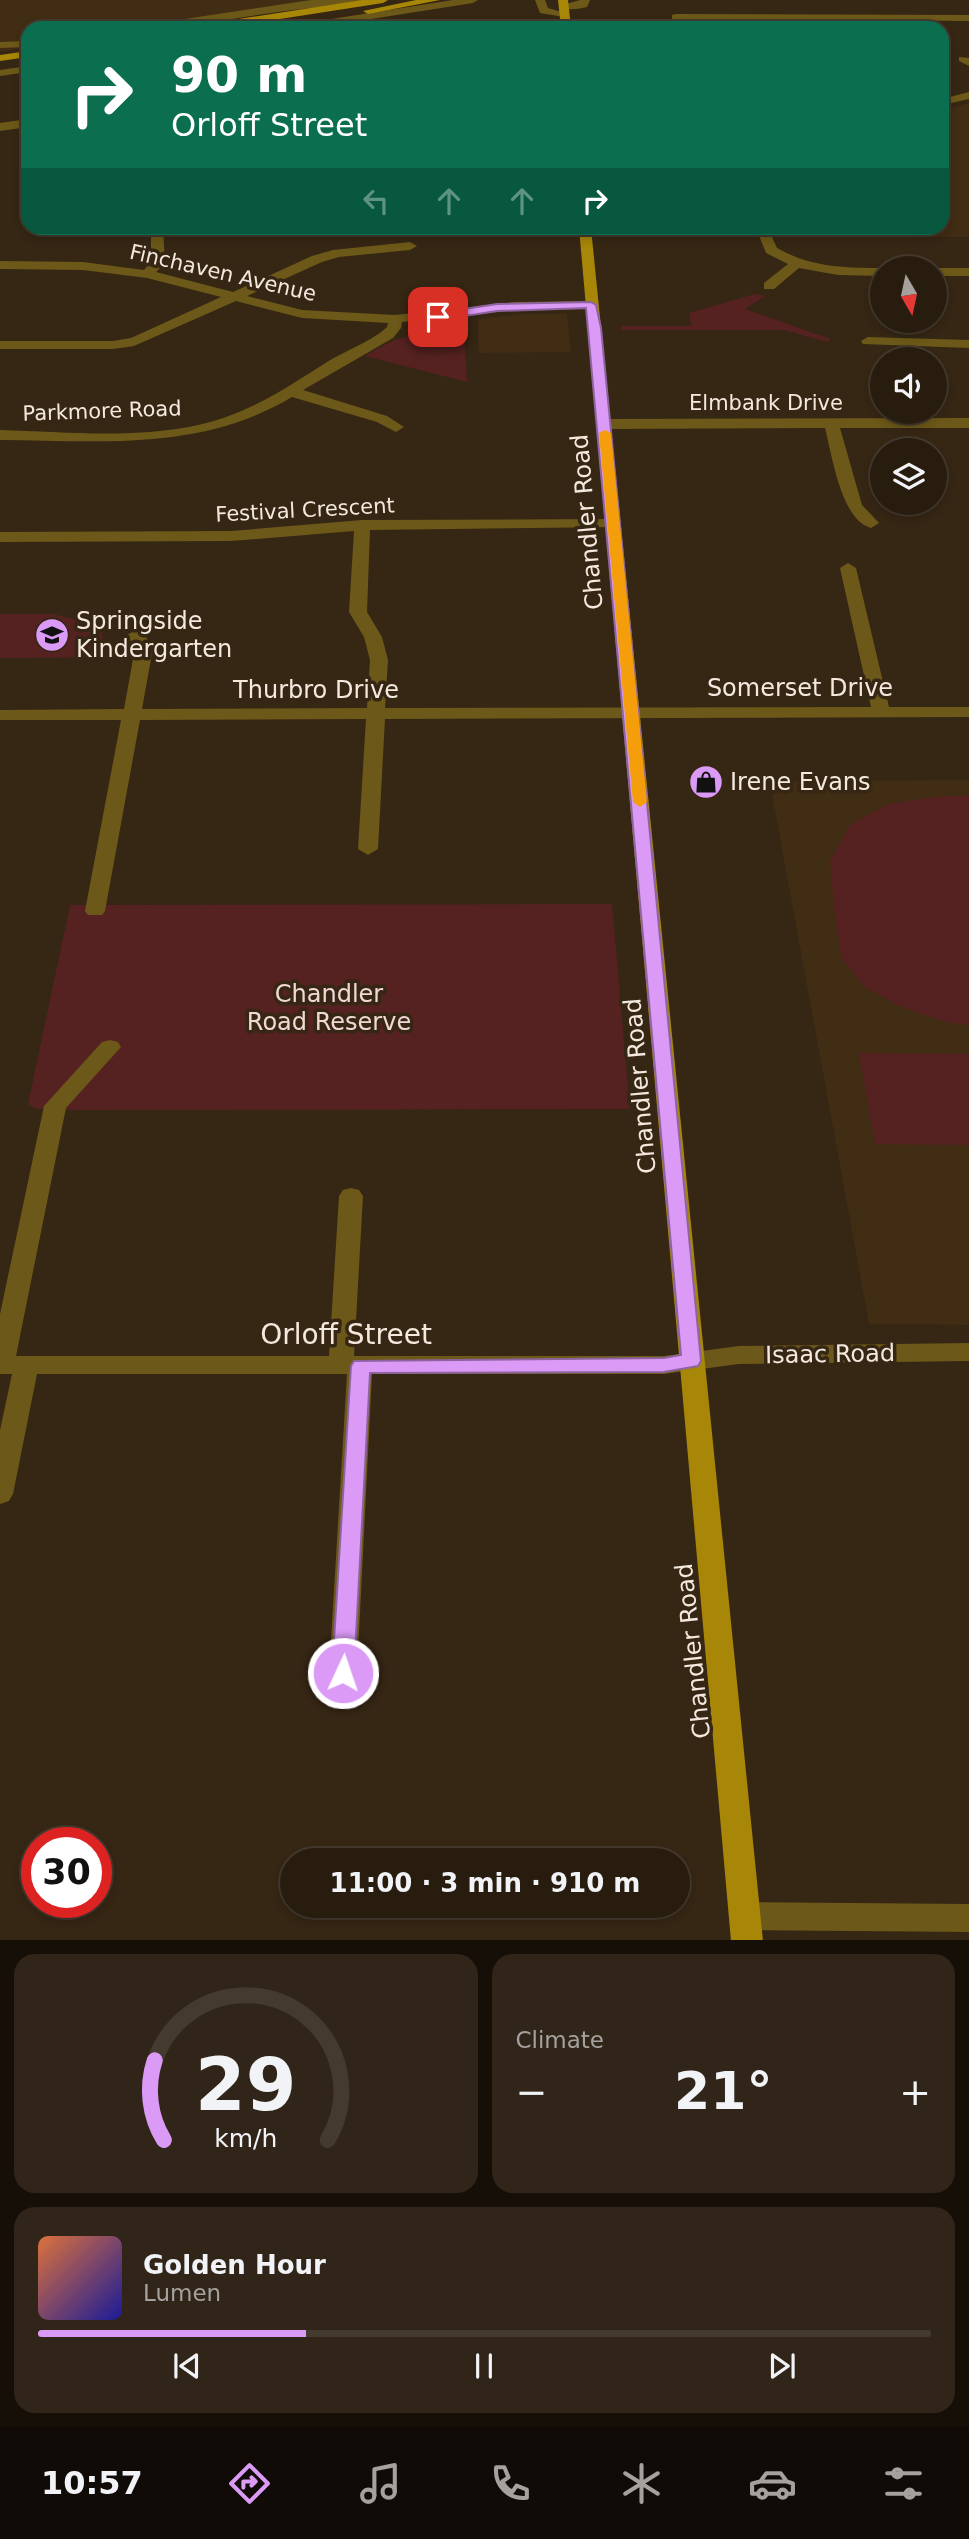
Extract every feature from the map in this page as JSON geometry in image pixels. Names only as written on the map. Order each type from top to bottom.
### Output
[{"type":"main road","points":[[247,21],[383,0]]},
{"type":"main road","points":[[301,21],[435,0]]},
{"type":"main road","points":[[0,58],[21,55]]},
{"type":"main road","points":[[0,67],[21,64]]},
{"type":"main road","name":"Chandler Road","points":[[585,235],[746,1928]]},
{"type":"street","points":[[340,21],[473,0]]},
{"type":"street","points":[[540,0],[543,11],[583,5],[584,0]]},
{"type":"street","points":[[192,21],[319,2],[360,4]]},
{"type":"street","points":[[386,14],[397,21]]},
{"type":"street","points":[[676,17],[767,21]]},
{"type":"street","points":[[875,21],[969,18]]},
{"type":"street","points":[[0,45],[21,44]]},
{"type":"street","points":[[0,73],[21,70]]},
{"type":"street","points":[[949,100],[969,95]]},
{"type":"street","points":[[0,127],[21,124]]},
{"type":"street","points":[[147,274],[158,263],[157,235]]},
{"type":"street","points":[[765,235],[771,250],[796,264],[820,270],[870,272]]},
{"type":"street","points":[[0,345],[124,344],[338,253],[410,246]]},
{"type":"street","points":[[769,286],[796,264]]},
{"type":"street","name":"Finchaven Avenue","points":[[0,265],[83,266],[147,274],[302,314],[395,320]]},
{"type":"street","points":[[947,272],[969,272]]},
{"type":"street","points":[[395,320],[516,306],[591,305]]},
{"type":"street","name":"Parkmore Road","points":[[0,435],[132,435],[181,431],[241,417],[388,335],[394,328],[395,320]]},
{"type":"street","points":[[868,341],[969,344]]},
{"type":"street","points":[[289,391],[382,419],[396,427]]},
{"type":"street","name":"Elmbank Drive","points":[[604,424],[969,423]]},
{"type":"street","points":[[831,424],[854,506],[871,523]]},
{"type":"street","points":[[362,524],[358,612],[373,637],[379,660],[378,715],[368,849]]},
{"type":"street","name":"Festival Crescent","points":[[0,537],[231,537],[362,524],[613,524]]},
{"type":"street","points":[[848,568],[881,713]]},
{"type":"street","points":[[95,911],[144,648],[136,635]]},
{"type":"street","name":"Somerset Drive","points":[[631,713],[969,712]]},
{"type":"street","name":"Thurbro Drive","points":[[0,715],[631,713]]},
{"type":"street","points":[[0,1494],[9,1365],[55,1106],[110,1047]]},
{"type":"street","points":[[343,1673],[351,1366],[351,1196]]},
{"type":"street","name":"Isaac Road","points":[[691,1361],[739,1355],[969,1352]]},
{"type":"street","name":"Orloff Street","points":[[9,1365],[664,1365],[691,1361]]},
{"type":"street","points":[[746,1928],[969,1918]]},
{"type":"shaded area","points":[[0,0],[353,0],[209,21],[21,21],[21,48],[0,52]]},
{"type":"shaded area","points":[[969,103],[969,237],[781,238],[780,235],[949,235],[949,108]]},
{"type":"shaded area","points":[[521,314],[567,314],[571,352],[479,353],[478,319]]},
{"type":"shaded area","points":[[969,780],[969,1325],[869,1324],[772,794],[779,781]]},
{"type":"green space","points":[[755,294],[765,296],[745,309],[830,339],[828,342],[784,330],[621,330],[622,326],[691,326],[689,313]]},
{"type":"green space","points":[[463,321],[467,382],[365,356],[392,341]]},
{"type":"green space","points":[[0,614],[53,614],[110,628],[102,633],[104,644],[111,650],[123,651],[124,657],[0,658]]},
{"type":"green space","points":[[943,796],[969,796],[969,1025],[945,1022],[899,1006],[865,987],[842,959],[835,916],[830,861],[850,825],[888,804]]},
{"type":"green space","name":"Chandler Road Reserve","points":[[612,904],[630,1109],[82,1110],[37,1109],[28,1104],[70,905]]},
{"type":"green space","points":[[859,1053],[969,1054],[969,1145],[875,1144]]},
{"type":"slow traffic","points":[[605,433],[640,802]]},
{"type":"place","name":"Springside Kindergarten","points":[[52,635]]},
{"type":"place","name":"Irene Evans","points":[[706,782]]},
{"type":"route","points":[[343,1673],[360,1366],[664,1365],[691,1361],[591,305],[497,307],[438,317]]}]
